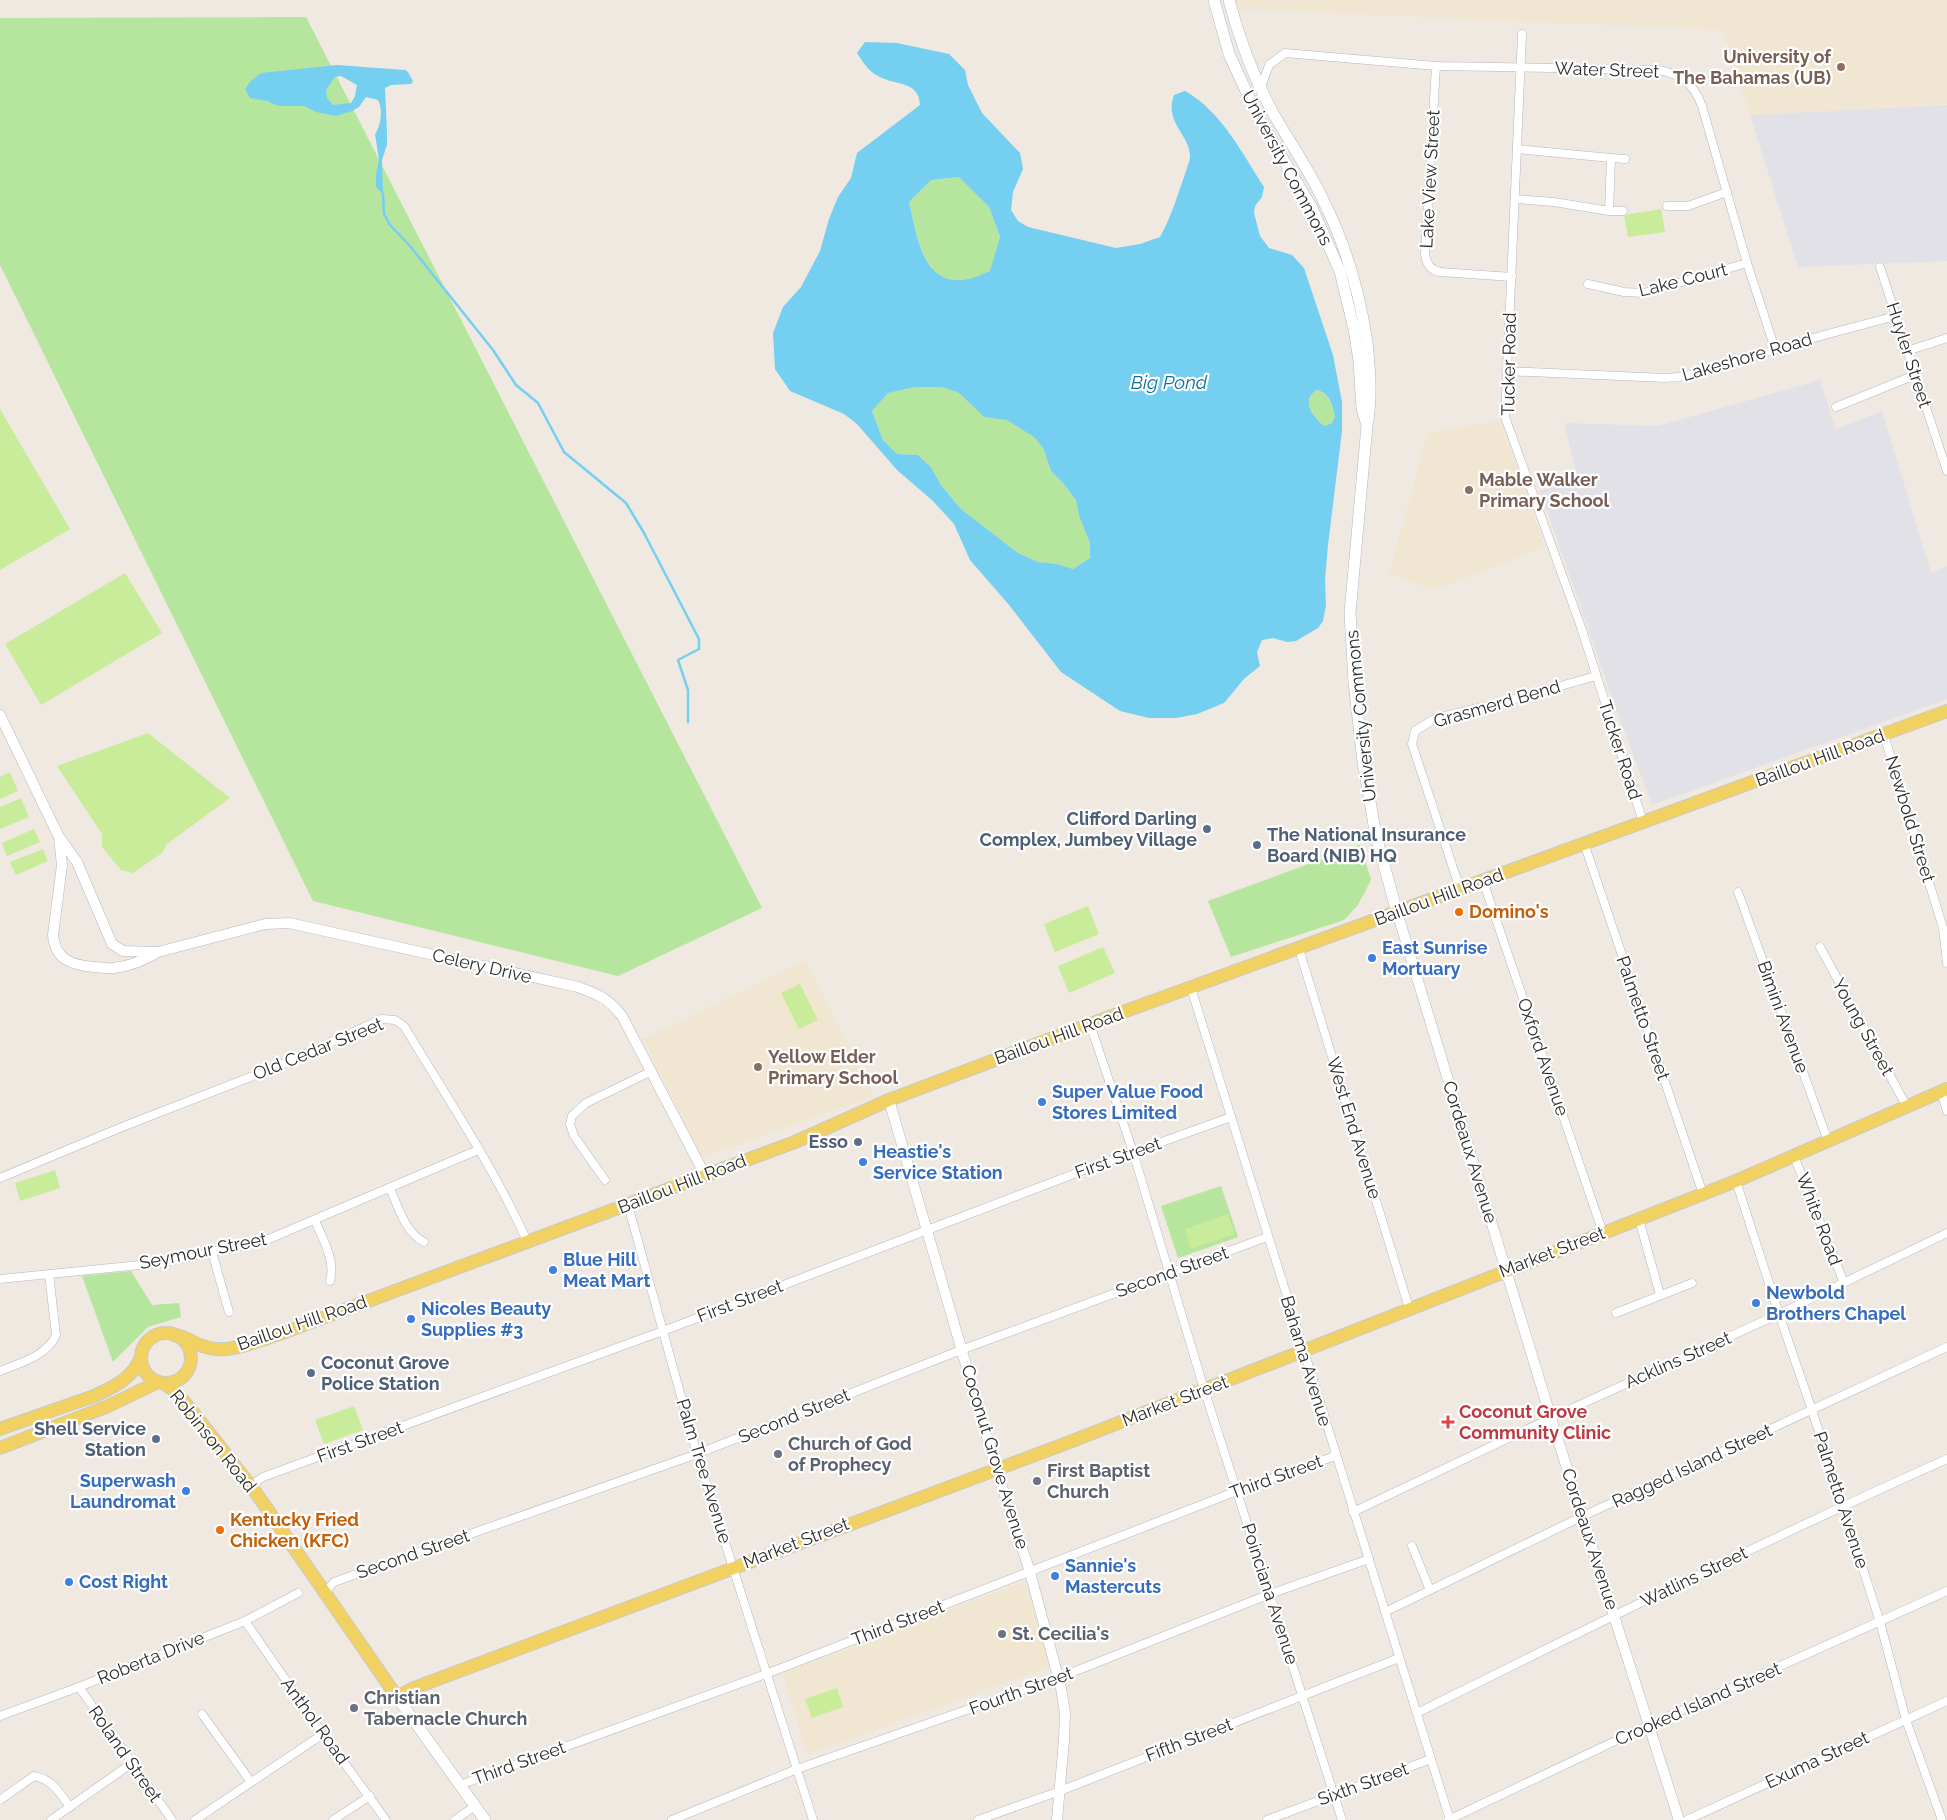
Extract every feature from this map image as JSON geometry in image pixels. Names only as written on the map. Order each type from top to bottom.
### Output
[{"type":"main road","name":"University Commons","points":[[1214,0],[1229,54],[1258,117],[1312,208],[1340,271],[1354,329],[1359,362],[1362,408],[1367,426]]},
{"type":"main road","name":"University Commons","points":[[1229,0],[1244,47],[1261,87],[1324,202],[1350,267],[1365,327],[1369,359],[1370,409],[1350,613],[1353,675],[1363,761],[1376,836],[1397,912]]},
{"type":"main road","name":"Baillou Hill Road","points":[[174,1335],[190,1339],[204,1347],[211,1348],[242,1346],[285,1332],[795,1142],[889,1100],[1090,1024],[1947,711]]},
{"type":"main road","name":"Market Street","points":[[397,1696],[733,1567],[1067,1443],[1303,1351],[1736,1181],[1944,1090]]},
{"type":"main road","points":[[0,1429],[109,1389],[132,1373],[141,1357],[144,1346],[152,1338],[162,1334],[174,1335],[187,1344],[191,1356],[190,1364],[182,1378],[175,1382],[161,1383],[106,1407],[0,1448]]},
{"type":"main road","points":[[141,1357],[146,1372],[161,1383]]},
{"type":"main road","name":"Robinson Road","points":[[161,1383],[175,1391],[254,1490],[326,1596],[485,1820]]},
{"type":"street","name":"Tucker Road","points":[[1522,34],[1505,417],[1580,627],[1642,822]]},
{"type":"street","name":"Water Street","points":[[1261,87],[1269,65],[1285,53],[1436,66],[1659,70],[1678,75],[1691,85],[1698,97],[1775,350]]},
{"type":"street","name":"Lake View Street","points":[[1436,66],[1426,260],[1431,269],[1437,272],[1512,277]]},
{"type":"street","points":[[1517,149],[1625,159]]},
{"type":"street","points":[[1609,211],[1611,158]]},
{"type":"street","points":[[1667,206],[1688,206],[1727,192]]},
{"type":"street","points":[[1515,199],[1554,202],[1609,211],[1623,211]]},
{"type":"street","name":"Lake Court","points":[[1588,284],[1624,292],[1644,293],[1747,263]]},
{"type":"street","name":"Huyler Street","points":[[1880,266],[1915,375],[1944,454],[1947,471]]},
{"type":"street","name":"Lakeshore Road","points":[[1506,371],[1665,378],[1682,377],[1699,374],[1775,350],[1896,316]]},
{"type":"street","points":[[1907,350],[1947,338]]},
{"type":"street","points":[[1836,406],[1915,375]]},
{"type":"street","name":"Grasmerd Bend","points":[[1460,889],[1412,744],[1415,731],[1436,718],[1500,703],[1596,676]]},
{"type":"street","name":"Celery Drive","points":[[0,715],[60,837],[77,862],[112,944],[124,951],[158,952]]},
{"type":"street","name":"Newbold Street","points":[[1884,735],[1945,927],[1947,963]]},
{"type":"street","name":"Celery Drive","points":[[60,837],[62,865],[53,935],[54,946],[59,954],[71,963],[113,968],[146,959],[158,952],[265,924],[289,923],[578,987],[600,995],[611,1002],[625,1022],[705,1175]]},
{"type":"street","name":"Palmetto Street","points":[[1584,843],[1703,1194]]},
{"type":"street","name":"Oxford Avenue","points":[[1483,881],[1603,1233]]},
{"type":"street","name":"Bimini Avenue","points":[[1738,892],[1828,1141]]},
{"type":"street","name":"Cordeaux Avenue","points":[[1397,912],[1551,1418],[1679,1820]]},
{"type":"street","name":"Young Street","points":[[1820,947],[1906,1107]]},
{"type":"street","name":"West End Avenue","points":[[1299,949],[1409,1308]]},
{"type":"street","name":"Bahama Avenue","points":[[1191,988],[1449,1820]]},
{"type":"street","name":"Old Cedar Street","points":[[0,1178],[122,1127],[271,1069],[382,1020],[395,1020],[404,1026],[517,1218],[527,1241]]},
{"type":"street","name":"Poinciana Avenue","points":[[1090,1024],[1133,1152],[1204,1389],[1342,1820]]},
{"type":"street","points":[[604,1180],[574,1136],[570,1124],[572,1116],[586,1103],[652,1071]]},
{"type":"street","points":[[1944,1090],[1947,1111]]},
{"type":"street","name":"Coconut Grove Avenue","points":[[889,1100],[996,1468],[1030,1572],[1058,1678],[1065,1713],[1057,1820]]},
{"type":"street","name":"First Street","points":[[254,1490],[257,1481],[262,1477],[663,1331],[1231,1116]]},
{"type":"street","name":"Seymour Street","points":[[0,1279],[160,1262],[264,1241],[315,1221],[478,1150]]},
{"type":"street","name":"White Road","points":[[1794,1156],[1844,1283]]},
{"type":"street","name":"Palmetto Avenue","points":[[1736,1181],[1880,1622],[1906,1720],[1942,1820]]},
{"type":"street","points":[[390,1188],[408,1226],[418,1239],[424,1242]]},
{"type":"street","name":"Palm Tree Avenue","points":[[628,1205],[697,1454],[813,1820]]},
{"type":"street","points":[[1639,1218],[1660,1295]]},
{"type":"street","points":[[315,1221],[331,1262],[332,1273],[330,1281]]},
{"type":"street","name":"Acklins Street","points":[[1353,1512],[1947,1234]]},
{"type":"street","name":"Second Street","points":[[326,1596],[328,1589],[334,1582],[697,1454],[962,1350],[1267,1237]]},
{"type":"street","points":[[212,1252],[229,1312]]},
{"type":"street","points":[[0,1371],[42,1352],[54,1341],[56,1335],[49,1274]]},
{"type":"street","points":[[1616,1313],[1692,1283]]},
{"type":"street","name":"Ragged Island Street","points":[[1385,1612],[1583,1516],[1947,1347]]},
{"type":"street","name":"Third Street","points":[[460,1785],[766,1674],[1236,1491],[1335,1456]]},
{"type":"street","name":"Watlins Street","points":[[1416,1713],[1614,1615],[1843,1506],[1947,1459]]},
{"type":"street","points":[[1412,1546],[1430,1590]]},
{"type":"street","name":"Fourth Street","points":[[672,1820],[797,1769],[1058,1678],[1270,1594],[1369,1559]]},
{"type":"street","name":"Crooked Island Street","points":[[1449,1820],[1649,1725],[1947,1591]]},
{"type":"street","name":"Roberta Drive","points":[[0,1716],[79,1687],[245,1621],[298,1593]]},
{"type":"street","name":"Anthol Road","points":[[245,1621],[323,1734],[386,1820]]},
{"type":"street","name":"Fifth Street","points":[[978,1820],[1060,1791],[1399,1658]]},
{"type":"street","name":"Roland Street","points":[[79,1687],[172,1820]]},
{"type":"street","name":"Exuma Street","points":[[1687,1820],[1947,1701]]},
{"type":"street","points":[[202,1714],[251,1782]]},
{"type":"street","points":[[195,1820],[323,1734]]},
{"type":"street","name":"Sixth Street","points":[[1268,1820],[1333,1794],[1431,1759]]},
{"type":"street","points":[[50,1820],[132,1763]]},
{"type":"street","points":[[0,1800],[34,1776],[42,1777],[50,1782],[70,1807]]},
{"type":"street","points":[[333,1820],[370,1796]]},
{"type":"street","points":[[456,1820],[475,1806]]},
{"type":"shaded area","name":"University of The Bahamas (UB)","points":[[1233,0],[1947,0],[1947,104],[1750,115],[1723,30],[1235,9]]},
{"type":"shaded area","points":[[1947,105],[1947,261],[1798,267],[1750,115]]},
{"type":"shaded area","points":[[1820,380],[1836,429],[1882,411],[1931,573],[1947,566],[1947,699],[1652,805],[1540,491],[1577,476],[1564,423],[1658,426]]},
{"type":"shaded area","name":"Mable Walker Primary School","points":[[1500,421],[1545,547],[1434,590],[1389,574],[1428,433]]},
{"type":"shaded area","name":"Yellow Elder Primary School","points":[[805,960],[874,1096],[702,1157],[643,1039]]},
{"type":"shaded area","points":[[1026,1581],[1049,1667],[807,1755],[783,1673]]},
{"type":"green space","points":[[306,17],[762,908],[618,976],[313,901],[0,265],[0,18]]},
{"type":"green space","points":[[960,177],[989,207],[1000,238],[991,271],[971,278],[953,280],[940,275],[931,267],[924,256],[909,202],[931,180]]},
{"type":"green space","points":[[1661,209],[1665,232],[1628,237],[1624,215]]},
{"type":"green space","points":[[915,387],[942,387],[959,393],[984,417],[1007,419],[1034,437],[1043,448],[1051,471],[1076,500],[1079,516],[1090,543],[1090,558],[1073,569],[1057,564],[1038,562],[1018,553],[961,509],[941,485],[931,467],[918,455],[897,454],[883,440],[872,411],[887,393]]},
{"type":"green space","points":[[1317,390],[1328,397],[1335,416],[1332,423],[1325,426],[1310,409],[1309,399]]},
{"type":"green space","points":[[0,409],[70,529],[0,570]]},
{"type":"green space","points":[[125,573],[162,633],[41,705],[5,644]]},
{"type":"green space","points":[[148,733],[230,798],[167,844],[162,853],[133,873],[121,870],[102,847],[102,834],[57,766]]},
{"type":"green space","points":[[10,772],[18,791],[0,799],[0,777]]},
{"type":"green space","points":[[21,798],[29,817],[0,829],[0,807]]},
{"type":"green space","points":[[34,829],[40,842],[7,856],[2,843]]},
{"type":"green space","points":[[1360,845],[1371,880],[1358,905],[1344,920],[1231,957],[1208,901]]},
{"type":"green space","points":[[43,849],[48,861],[16,875],[10,862]]},
{"type":"green space","points":[[1088,906],[1099,934],[1055,952],[1044,924]]},
{"type":"green space","points":[[1103,947],[1115,973],[1069,993],[1058,966]]},
{"type":"green space","points":[[800,984],[818,1020],[799,1029],[781,993]]},
{"type":"green space","points":[[55,1170],[60,1188],[20,1201],[15,1183]]},
{"type":"green space","points":[[1221,1186],[1238,1237],[1178,1258],[1161,1206]]},
{"type":"green space","points":[[1228,1214],[1235,1234],[1191,1249],[1185,1229]]},
{"type":"green space","points":[[131,1271],[152,1305],[179,1303],[181,1317],[148,1327],[113,1362],[82,1276]]},
{"type":"green space","points":[[354,1406],[363,1430],[324,1444],[315,1420]]},
{"type":"green space","points":[[837,1688],[843,1707],[812,1718],[805,1699]]},
{"type":"water","name":"Big Pond","points":[[865,42],[897,43],[949,54],[965,70],[968,85],[982,113],[1020,153],[1023,169],[1013,192],[1011,210],[1018,221],[1028,227],[1116,248],[1140,244],[1160,237],[1168,221],[1190,158],[1189,148],[1174,121],[1172,113],[1174,95],[1185,91],[1198,99],[1220,121],[1264,187],[1262,197],[1255,206],[1254,213],[1260,236],[1269,248],[1292,255],[1304,268],[1333,355],[1342,402],[1342,431],[1328,545],[1325,580],[1326,605],[1323,621],[1318,628],[1296,641],[1287,642],[1273,638],[1262,640],[1257,652],[1260,666],[1244,679],[1224,703],[1197,714],[1176,718],[1149,718],[1120,711],[1061,672],[1009,605],[970,560],[954,524],[933,501],[897,470],[857,424],[844,414],[790,391],[775,369],[773,333],[783,307],[801,287],[820,251],[829,219],[838,197],[851,178],[857,153],[920,105],[919,97],[911,87],[874,74],[857,53]],"holes":[[[959,177],[989,207],[1000,237],[990,271],[971,278],[953,280],[940,275],[931,267],[924,256],[909,202],[931,180]],[[915,387],[942,387],[959,393],[984,417],[1007,420],[1034,437],[1043,448],[1051,471],[1076,500],[1079,516],[1090,543],[1090,558],[1073,569],[1057,564],[1038,562],[1018,553],[961,509],[941,485],[931,467],[918,455],[897,454],[883,440],[872,411],[888,393]],[[1317,390],[1328,397],[1335,416],[1332,423],[1325,426],[1313,414],[1309,404],[1312,394]]]},
{"type":"water","points":[[337,65],[405,70],[408,72],[413,81],[411,84],[391,85],[385,88],[387,145],[382,160],[383,194],[376,187],[379,160],[375,134],[381,117],[378,100],[366,97],[359,107],[336,116],[316,112],[304,106],[280,106],[268,101],[250,98],[245,89],[261,73]],"holes":[[[341,76],[357,85],[355,96],[351,103],[333,105],[327,98],[326,90],[335,77]]]},
{"type":"waterway","points":[[383,194],[384,214],[390,225],[410,246],[493,350],[516,385],[538,403],[564,452],[626,503],[644,533],[699,639],[699,649],[678,660],[688,690],[688,722]]},
{"type":"place","name":"University of The Bahamas (UB)","points":[[1841,67]]},
{"type":"place","name":"Mable Walker Primary School","points":[[1469,490]]},
{"type":"place","name":"Clifford Darling Complex, Jumbey Village","points":[[1207,829]]},
{"type":"place","name":"The National Insurance Board (NIB) HQ","points":[[1257,845]]},
{"type":"place","name":"Domino's","points":[[1459,912]]},
{"type":"place","name":"East Sunrise Mortuary","points":[[1372,958]]},
{"type":"place","name":"Yellow Elder Primary School","points":[[758,1067]]},
{"type":"place","name":"Super Value Food Stores Limited","points":[[1042,1102]]},
{"type":"place","name":"Esso","points":[[858,1142]]},
{"type":"place","name":"Heastie's Service Station","points":[[863,1162]]},
{"type":"place","name":"Blue Hill Meat Mart","points":[[553,1270]]},
{"type":"place","name":"Newbold Brothers Chapel","points":[[1756,1303]]},
{"type":"place","name":"Nicoles Beauty Supplies #3","points":[[411,1319]]},
{"type":"place","name":"Coconut Grove Police Station","points":[[311,1373]]},
{"type":"place","name":"Coconut Grove Community Clinic","points":[[1448,1422]]},
{"type":"place","name":"Shell Service Station","points":[[156,1439]]},
{"type":"place","name":"Church of God of Prophecy","points":[[778,1454]]},
{"type":"place","name":"First Baptist Church","points":[[1037,1481]]},
{"type":"place","name":"Superwash Laundromat","points":[[186,1491]]},
{"type":"place","name":"Kentucky Fried Chicken (KFC)","points":[[220,1530]]},
{"type":"place","name":"Sannie's Mastercuts","points":[[1055,1576]]},
{"type":"place","name":"Cost Right","points":[[69,1582]]},
{"type":"place","name":"St. Cecilia's","points":[[1002,1634]]},
{"type":"place","name":"Christian Tabernacle Church","points":[[354,1708]]}]
